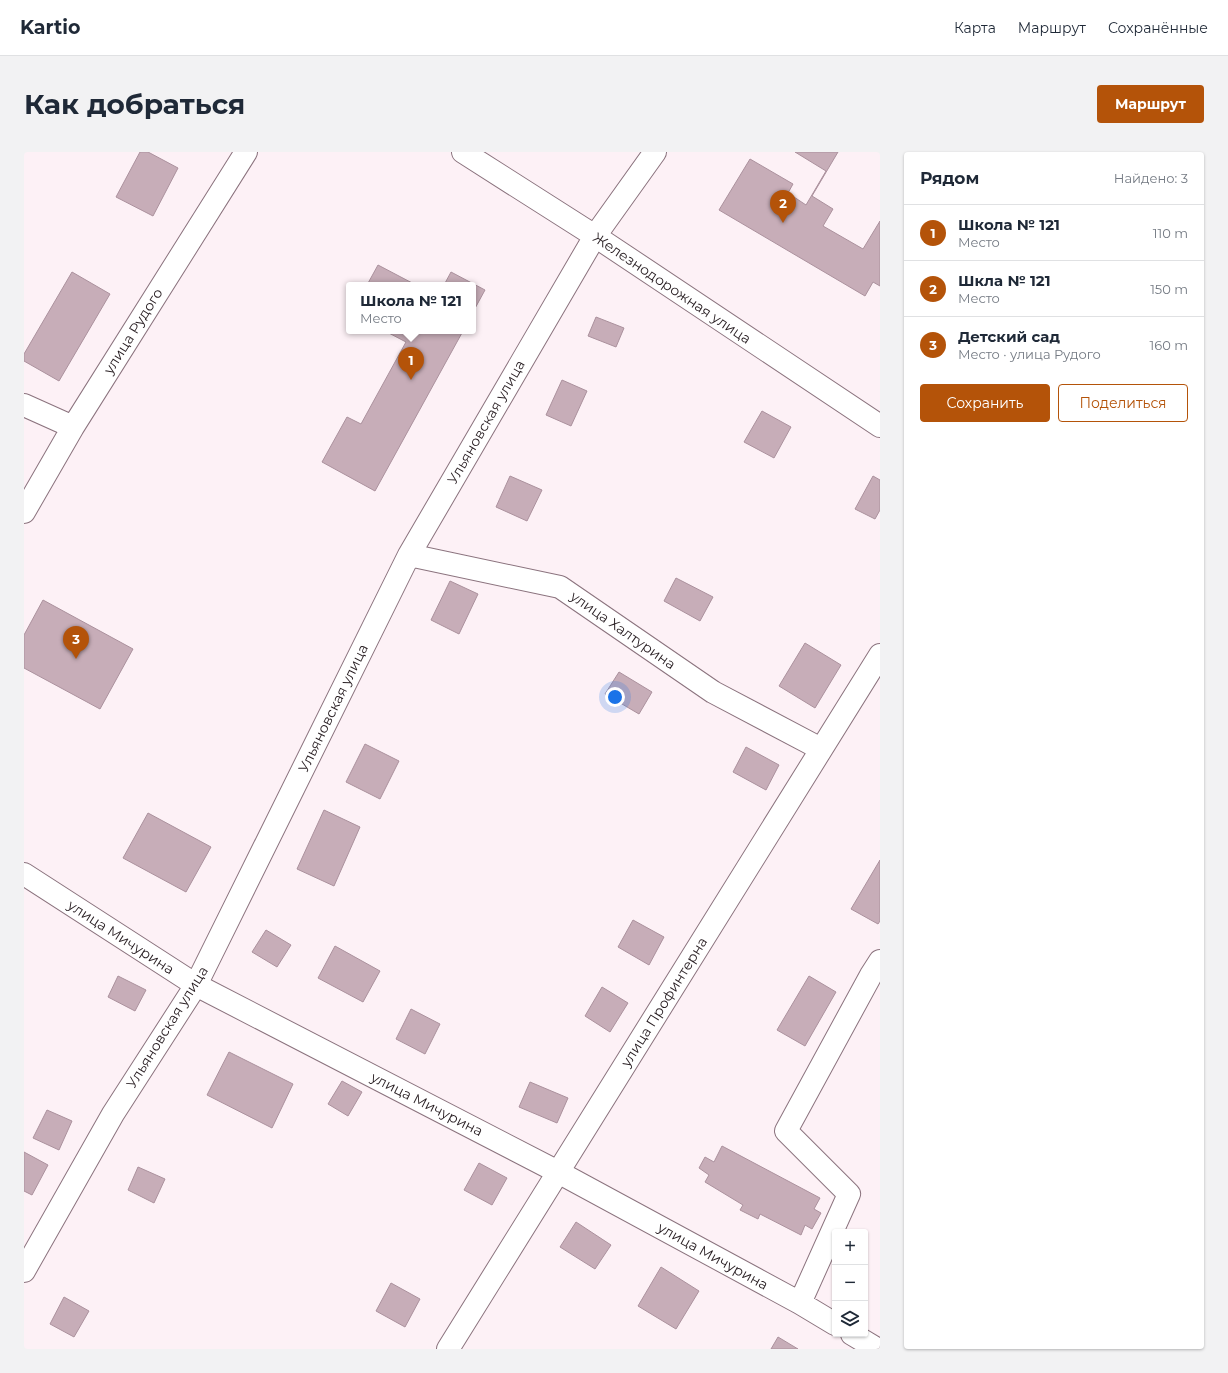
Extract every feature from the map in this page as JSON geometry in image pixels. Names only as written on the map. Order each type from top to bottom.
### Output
[{"type":"street","name":"улица Рудого","points":[[24,512],[73,427],[246,152]]},
{"type":"street","name":"Железнодорожная улица","points":[[463,152],[595,236],[880,426]]},
{"type":"street","name":"Ульяновская улица","points":[[24,1271],[113,1114],[196,985],[410,555],[595,236],[655,152]]},
{"type":"street","points":[[24,405],[73,427]]},
{"type":"street","name":"улица Халтурина","points":[[410,555],[560,587],[713,692],[821,750]]},
{"type":"street","name":"улица Профинтерна","points":[[448,1349],[880,654]]},
{"type":"street","name":"улица Мичурина","points":[[24,874],[196,985],[558,1172],[800,1303],[832,1322]]},
{"type":"street","points":[[800,1303],[848,1194],[786,1131],[880,961]]},
{"type":"street","points":[[853,1340],[877,1349]]},
{"type":"building","points":[[140,152],[148,152],[178,168],[153,216],[116,197]]},
{"type":"building","points":[[795,152],[838,152],[812,196],[833,209],[823,226],[863,249],[880,221],[880,286],[873,282],[865,296],[719,210],[750,159],[793,184],[788,193],[806,205],[826,171]]},
{"type":"building","points":[[378,265],[410,282],[369,282]]},
{"type":"building","points":[[72,272],[110,294],[59,381],[24,361],[24,354]]},
{"type":"building","points":[[451,272],[470,282],[446,282]]},
{"type":"building","points":[[476,285],[485,290],[476,306]]},
{"type":"building","points":[[596,317],[624,328],[616,347],[588,336]]},
{"type":"building","points":[[391,334],[461,334],[375,491],[322,462],[347,417],[361,424],[406,342]]},
{"type":"building","points":[[562,380],[587,391],[571,426],[546,415]]},
{"type":"building","points":[[762,411],[791,427],[774,458],[744,442]]},
{"type":"building","points":[[510,476],[542,490],[527,521],[496,507]]},
{"type":"building","points":[[873,476],[880,480],[880,510],[875,519],[855,509]]},
{"type":"building","points":[[676,578],[713,597],[700,621],[664,601]]},
{"type":"building","points":[[450,581],[478,594],[459,634],[431,620]]},
{"type":"building","points":[[43,600],[133,649],[100,709],[24,668],[24,635]]},
{"type":"building","points":[[805,643],[841,665],[815,708],[779,686]]},
{"type":"building","points":[[619,672],[652,692],[639,714],[605,694]]},
{"type":"building","points":[[365,744],[399,761],[380,799],[346,782]]},
{"type":"building","points":[[746,747],[779,765],[766,790],[733,772]]},
{"type":"building","points":[[324,810],[360,827],[334,886],[297,869]]},
{"type":"building","points":[[148,813],[211,847],[186,892],[123,858]]},
{"type":"building","points":[[880,860],[880,921],[878,924],[851,909]]},
{"type":"building","points":[[633,920],[664,937],[649,965],[618,947]]},
{"type":"building","points":[[266,930],[291,945],[277,967],[252,952]]},
{"type":"building","points":[[335,946],[380,971],[363,1002],[318,978]]},
{"type":"building","points":[[118,976],[146,990],[135,1011],[108,997]]},
{"type":"building","points":[[809,976],[836,992],[805,1046],[777,1030]]},
{"type":"building","points":[[602,987],[628,1003],[610,1032],[585,1016]]},
{"type":"building","points":[[411,1009],[440,1024],[425,1054],[396,1039]]},
{"type":"building","points":[[229,1052],[293,1084],[272,1128],[207,1095]]},
{"type":"building","points":[[342,1081],[362,1092],[348,1116],[328,1104]]},
{"type":"building","points":[[530,1082],[568,1098],[557,1123],[519,1107]]},
{"type":"building","points":[[47,1110],[72,1121],[59,1150],[33,1138]]},
{"type":"building","points":[[722,1146],[820,1198],[814,1209],[821,1213],[812,1229],[805,1225],[801,1235],[760,1214],[758,1219],[740,1210],[743,1205],[705,1182],[709,1175],[699,1168],[705,1157],[714,1162]]},
{"type":"building","points":[[24,1152],[48,1165],[32,1195],[24,1191]]},
{"type":"building","points":[[479,1163],[507,1178],[492,1205],[464,1190]]},
{"type":"building","points":[[138,1167],[165,1179],[154,1203],[128,1190]]},
{"type":"building","points":[[576,1222],[611,1245],[595,1269],[560,1247]]},
{"type":"building","points":[[661,1267],[699,1291],[676,1329],[638,1306]]},
{"type":"building","points":[[391,1283],[420,1299],[405,1327],[376,1311]]},
{"type":"building","points":[[64,1297],[89,1311],[74,1337],[50,1324]]},
{"type":"building","points":[[778,1337],[798,1349],[771,1349]]},
{"type":"place","name":"Шкла № 121","points":[[783,223]]},
{"type":"place","name":"Школа № 121","points":[[411,380]]},
{"type":"place","name":"Детский сад","points":[[76,659]]}]
